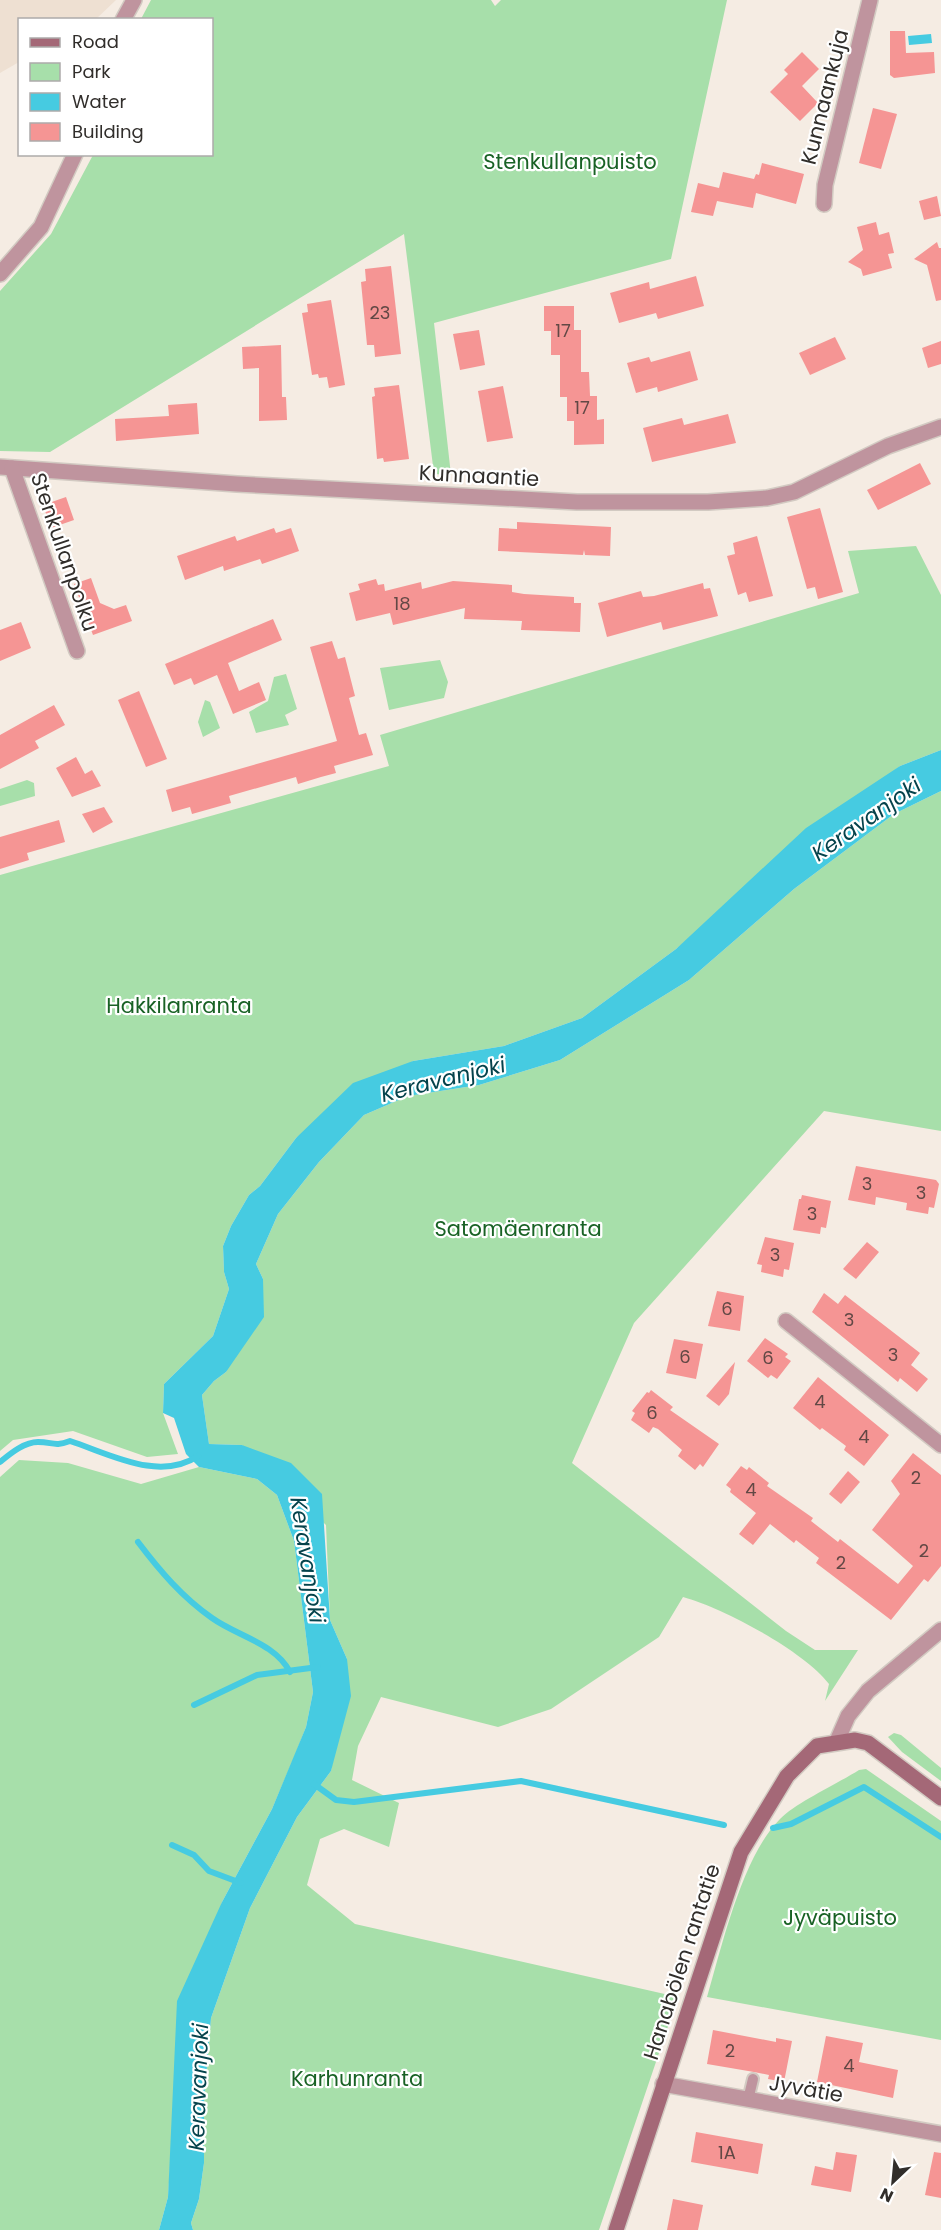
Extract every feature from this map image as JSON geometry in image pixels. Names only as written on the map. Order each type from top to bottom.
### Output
[{"type":"street","points":[[124,18],[134,0]]},
{"type":"street","name":"Kunnaankuja","points":[[825,204],[825,185],[870,0]]},
{"type":"street","points":[[0,274],[41,227],[74,156]]},
{"type":"street","name":"Kunnaantie","points":[[6,467],[237,484],[566,501],[708,502],[767,498],[794,492],[888,446],[941,427]]},
{"type":"street","name":"Stenkullanpolku","points":[[6,467],[77,651]]},
{"type":"street","points":[[786,1321],[941,1445]]},
{"type":"street","points":[[941,1630],[868,1691],[848,1716],[837,1742],[855,1740],[868,1743],[941,1798]]},
{"type":"street","name":"Hanabölen rantatie","points":[[616,2230],[741,1852],[787,1776],[817,1746],[837,1742]]},
{"type":"street","name":"Jyvätie","points":[[663,2084],[941,2134]]},
{"type":"lane","points":[[748,2100],[753,2079]]},
{"type":"shaded area","points":[[0,0],[116,0],[97,18],[18,18],[18,63],[0,73]]},
{"type":"green space","name":"Stenkullanpuisto","points":[[151,0],[491,0],[495,6],[501,0],[727,0],[671,259],[434,323],[451,475],[434,474],[404,234],[50,452],[0,451],[0,291],[51,234],[92,156],[213,156],[213,18],[142,18]]},
{"type":"green space","name":"Hakkilanranta","points":[[916,546],[941,595],[941,750],[900,766],[676,949],[582,1018],[504,1046],[413,1061],[296,1138],[260,1186],[249,1195],[231,1226],[223,1246],[224,1272],[229,1289],[213,1336],[164,1384],[163,1413],[178,1454],[147,1457],[73,1431],[13,1440],[0,1451],[0,875],[389,766],[380,735],[859,593],[848,551]]},
{"type":"green space","points":[[440,660],[448,682],[444,698],[389,710],[380,668]]},
{"type":"green space","points":[[286,674],[297,709],[285,715],[289,725],[256,733],[249,712],[268,701],[274,677]]},
{"type":"green space","points":[[205,700],[210,702],[220,728],[203,737],[198,722]]},
{"type":"green space","points":[[27,780],[34,783],[35,796],[0,806],[0,789]]},
{"type":"green space","points":[[941,791],[941,1131],[824,1111],[634,1323],[572,1463],[786,1631],[815,1650],[858,1650],[825,1701],[829,1684],[801,1658],[762,1632],[683,1597],[659,1637],[551,1709],[498,1727],[381,1697],[358,1746],[352,1780],[399,1803],[389,1847],[344,1829],[320,1839],[307,1885],[355,1924],[678,1997],[599,2230],[193,2230],[191,2223],[199,2199],[204,2163],[204,2102],[211,2018],[250,1908],[297,1817],[331,1771],[347,1659],[330,1620],[326,1525],[242,1445],[209,1444],[202,1395],[214,1381],[226,1372],[263,1279],[256,1264],[278,1214],[319,1162],[364,1115],[408,1096],[479,1085],[560,1060],[689,980],[794,889],[894,814]]},
{"type":"green space","points":[[19,1460],[68,1463],[141,1484],[199,1467],[257,1479],[277,1495],[294,1541],[313,1692],[306,1727],[272,1809],[222,1902],[173,2123],[168,2197],[159,2230],[0,2230],[0,1477]]},
{"type":"green space","points":[[894,1733],[901,1735],[941,1768],[941,1781],[902,1752],[888,1737]]},
{"type":"green space","name":"Jyväpuisto","points":[[866,1769],[941,1821],[941,2040],[707,1997],[735,1903],[744,1879],[767,1835],[780,1819],[796,1806],[859,1770]]},
{"type":"water","points":[[931,34],[932,43],[909,45],[908,36]]},
{"type":"water","name":"Keravanjoki","points":[[941,750],[941,791],[894,814],[794,889],[689,980],[560,1060],[479,1085],[408,1096],[364,1115],[319,1162],[278,1214],[256,1264],[263,1279],[264,1317],[226,1372],[214,1381],[202,1395],[209,1444],[242,1445],[291,1463],[322,1494],[330,1620],[347,1659],[351,1696],[331,1771],[297,1817],[250,1908],[211,2018],[204,2102],[204,2163],[199,2199],[191,2223],[193,2230],[159,2230],[168,2197],[177,2001],[222,1902],[272,1809],[306,1727],[313,1692],[294,1541],[277,1495],[257,1479],[199,1467],[186,1454],[174,1418],[163,1413],[164,1384],[213,1336],[229,1289],[224,1272],[223,1246],[231,1226],[249,1195],[260,1186],[296,1138],[353,1083],[413,1061],[504,1046],[582,1018],[676,949],[806,828],[900,766]]},
{"type":"building","points":[[890,31],[905,31],[906,53],[934,52],[935,73],[894,78],[890,75]]},
{"type":"building","points":[[802,52],[819,69],[802,86],[818,103],[800,121],[770,92],[788,74],[784,70]]},
{"type":"building","points":[[873,108],[897,114],[881,169],[859,163]]},
{"type":"building","points":[[762,163],[804,174],[796,204],[756,193],[753,208],[717,201],[713,216],[691,212],[698,183],[719,188],[723,172],[754,179],[756,174],[759,175]]},
{"type":"building","points":[[937,196],[941,216],[924,220],[919,201]]},
{"type":"building","points":[[876,222],[879,235],[889,232],[894,253],[888,254],[892,268],[863,276],[861,269],[848,262],[863,250],[857,227]]},
{"type":"building","points":[[937,242],[941,248],[941,300],[936,301],[927,265],[914,259]]},
{"type":"building","points":[[391,266],[401,354],[375,357],[374,345],[367,345],[361,282],[366,281],[365,269]]},
{"type":"building","points":[[696,276],[704,306],[658,319],[656,313],[619,323],[610,293],[649,282],[650,289]]},
{"type":"building","points":[[331,300],[345,385],[329,388],[327,377],[319,378],[318,374],[312,375],[302,313],[308,312],[307,304]]},
{"type":"building","points":[[544,306],[574,306],[574,330],[581,330],[581,372],[589,372],[590,396],[597,396],[597,420],[604,419],[604,444],[574,445],[574,421],[567,421],[567,397],[560,397],[560,355],[551,355],[551,331],[544,331]]},
{"type":"building","points":[[479,330],[485,365],[460,370],[453,334]]},
{"type":"building","points":[[835,337],[846,359],[810,375],[799,353]]},
{"type":"building","points":[[941,341],[941,364],[928,368],[922,348]]},
{"type":"building","points":[[281,345],[282,397],[286,397],[287,420],[259,421],[259,368],[243,369],[242,347]]},
{"type":"building","points":[[690,351],[698,380],[658,392],[657,387],[636,393],[627,363],[649,357],[651,362]]},
{"type":"building","points":[[399,385],[409,459],[384,462],[383,458],[377,459],[372,397],[375,396],[374,388]]},
{"type":"building","points":[[503,386],[513,438],[487,442],[478,391]]},
{"type":"building","points":[[197,403],[199,434],[116,441],[115,419],[169,416],[168,405]]},
{"type":"building","points":[[728,414],[736,443],[652,462],[643,428],[682,418],[684,425]]},
{"type":"building","points":[[920,463],[931,484],[878,510],[867,490]]},
{"type":"building","points":[[66,497],[74,520],[51,528],[43,505]]},
{"type":"building","points":[[820,508],[843,592],[818,599],[815,587],[807,589],[787,517]]},
{"type":"building","points":[[517,522],[611,527],[610,556],[585,555],[584,550],[583,555],[498,551],[499,528],[517,529]]},
{"type":"building","points":[[274,528],[276,533],[291,528],[299,551],[262,564],[260,559],[224,571],[223,566],[185,580],[177,556],[235,536],[237,541]]},
{"type":"building","points":[[757,536],[773,596],[749,602],[746,592],[738,595],[727,556],[735,554],[733,543]]},
{"type":"building","points":[[91,578],[100,603],[114,609],[126,605],[132,621],[93,635],[74,584]]},
{"type":"building","points":[[376,579],[378,585],[384,584],[385,591],[421,582],[422,589],[453,581],[512,585],[512,592],[574,597],[574,603],[581,603],[580,632],[521,630],[522,621],[464,619],[465,608],[393,625],[390,613],[356,621],[349,593],[360,590],[358,584]]},
{"type":"building","points":[[703,583],[704,589],[710,588],[718,616],[663,630],[661,622],[607,637],[598,603],[641,591],[643,597],[654,596]]},
{"type":"building","points":[[273,619],[282,640],[228,663],[239,691],[259,682],[266,700],[233,714],[217,675],[194,685],[191,678],[174,685],[165,664]]},
{"type":"building","points":[[21,622],[31,648],[0,661],[0,630]]},
{"type":"building","points":[[332,641],[338,659],[345,657],[355,696],[349,698],[359,735],[366,733],[373,755],[334,766],[336,773],[298,784],[296,777],[229,796],[231,803],[192,814],[190,807],[172,812],[166,790],[337,741],[310,647]]},
{"type":"building","points":[[139,691],[167,759],[146,767],[118,700]]},
{"type":"building","points":[[54,705],[65,725],[35,741],[39,748],[0,769],[0,735]]},
{"type":"building","points":[[76,757],[85,774],[92,770],[101,786],[72,797],[56,768]]},
{"type":"building","points":[[104,807],[113,822],[93,833],[82,814]]},
{"type":"building","points":[[59,820],[65,842],[27,853],[29,860],[0,869],[0,837]]},
{"type":"building","points":[[856,1166],[936,1180],[939,1184],[934,1208],[929,1207],[928,1214],[906,1210],[907,1203],[876,1197],[875,1205],[848,1200]]},
{"type":"building","points":[[802,1195],[831,1201],[826,1228],[821,1227],[820,1234],[793,1230],[799,1199]]},
{"type":"building","points":[[765,1237],[794,1243],[789,1270],[784,1269],[783,1277],[761,1272],[762,1265],[757,1264]]},
{"type":"building","points":[[867,1242],[879,1252],[856,1279],[843,1269]]},
{"type":"building","points":[[717,1291],[744,1296],[740,1331],[708,1326]]},
{"type":"building","points":[[824,1293],[838,1304],[845,1295],[920,1353],[911,1365],[928,1379],[917,1392],[900,1378],[898,1382],[812,1312]]},
{"type":"building","points":[[765,1338],[788,1354],[785,1357],[791,1361],[777,1379],[771,1375],[768,1378],[747,1361]]},
{"type":"building","points":[[674,1339],[703,1344],[696,1379],[666,1373]]},
{"type":"building","points":[[735,1362],[729,1394],[719,1406],[706,1396]]},
{"type":"building","points":[[818,1377],[889,1435],[864,1466],[844,1450],[846,1446],[822,1428],[820,1430],[793,1408]]},
{"type":"building","points":[[651,1390],[673,1407],[670,1410],[719,1444],[703,1467],[700,1464],[695,1470],[678,1456],[682,1450],[658,1429],[653,1427],[649,1433],[631,1420],[635,1413],[632,1411]]},
{"type":"building","points":[[913,1453],[941,1475],[941,1566],[928,1582],[924,1579],[891,1620],[816,1563],[819,1558],[796,1540],[794,1543],[770,1524],[753,1545],[739,1534],[756,1513],[730,1492],[731,1489],[726,1485],[741,1466],[747,1470],[749,1467],[769,1483],[767,1486],[813,1518],[811,1521],[838,1542],[840,1539],[898,1584],[913,1566],[872,1530],[900,1494],[891,1481]]},
{"type":"building","points":[[848,1471],[860,1482],[841,1504],[829,1494]]},
{"type":"building","points":[[713,2030],[776,2042],[776,2038],[792,2041],[784,2082],[768,2079],[769,2075],[707,2064]]},
{"type":"building","points":[[826,2036],[863,2043],[859,2062],[898,2070],[893,2098],[817,2082]]},
{"type":"building","points":[[696,2132],[763,2144],[758,2174],[691,2162]]},
{"type":"building","points":[[836,2152],[857,2155],[851,2192],[811,2185],[815,2166],[833,2170]]},
{"type":"building","points":[[934,2152],[941,2153],[941,2198],[925,2195]]},
{"type":"building","points":[[673,2199],[703,2205],[698,2230],[667,2230]]},
{"type":"waterway","points":[[0,1462],[28,1444],[38,1442],[57,1444],[70,1441],[134,1463],[151,1466],[183,1463],[198,1456]]},
{"type":"waterway","points":[[138,1542],[163,1573],[191,1601],[212,1618],[275,1654],[290,1672]]},
{"type":"waterway","points":[[194,1705],[257,1675],[318,1667]]},
{"type":"waterway","points":[[314,1784],[336,1800],[354,1802],[521,1781],[724,1825]]},
{"type":"waterway","points":[[773,1828],[791,1824],[864,1787],[941,1837]]},
{"type":"waterway","points":[[172,1845],[194,1855],[209,1871],[241,1883]]},
{"type":"park label","name":"Satomäenranta","points":[[518,1229]]},
{"type":"park label","name":"Karhunranta","points":[[357,2079]]}]
